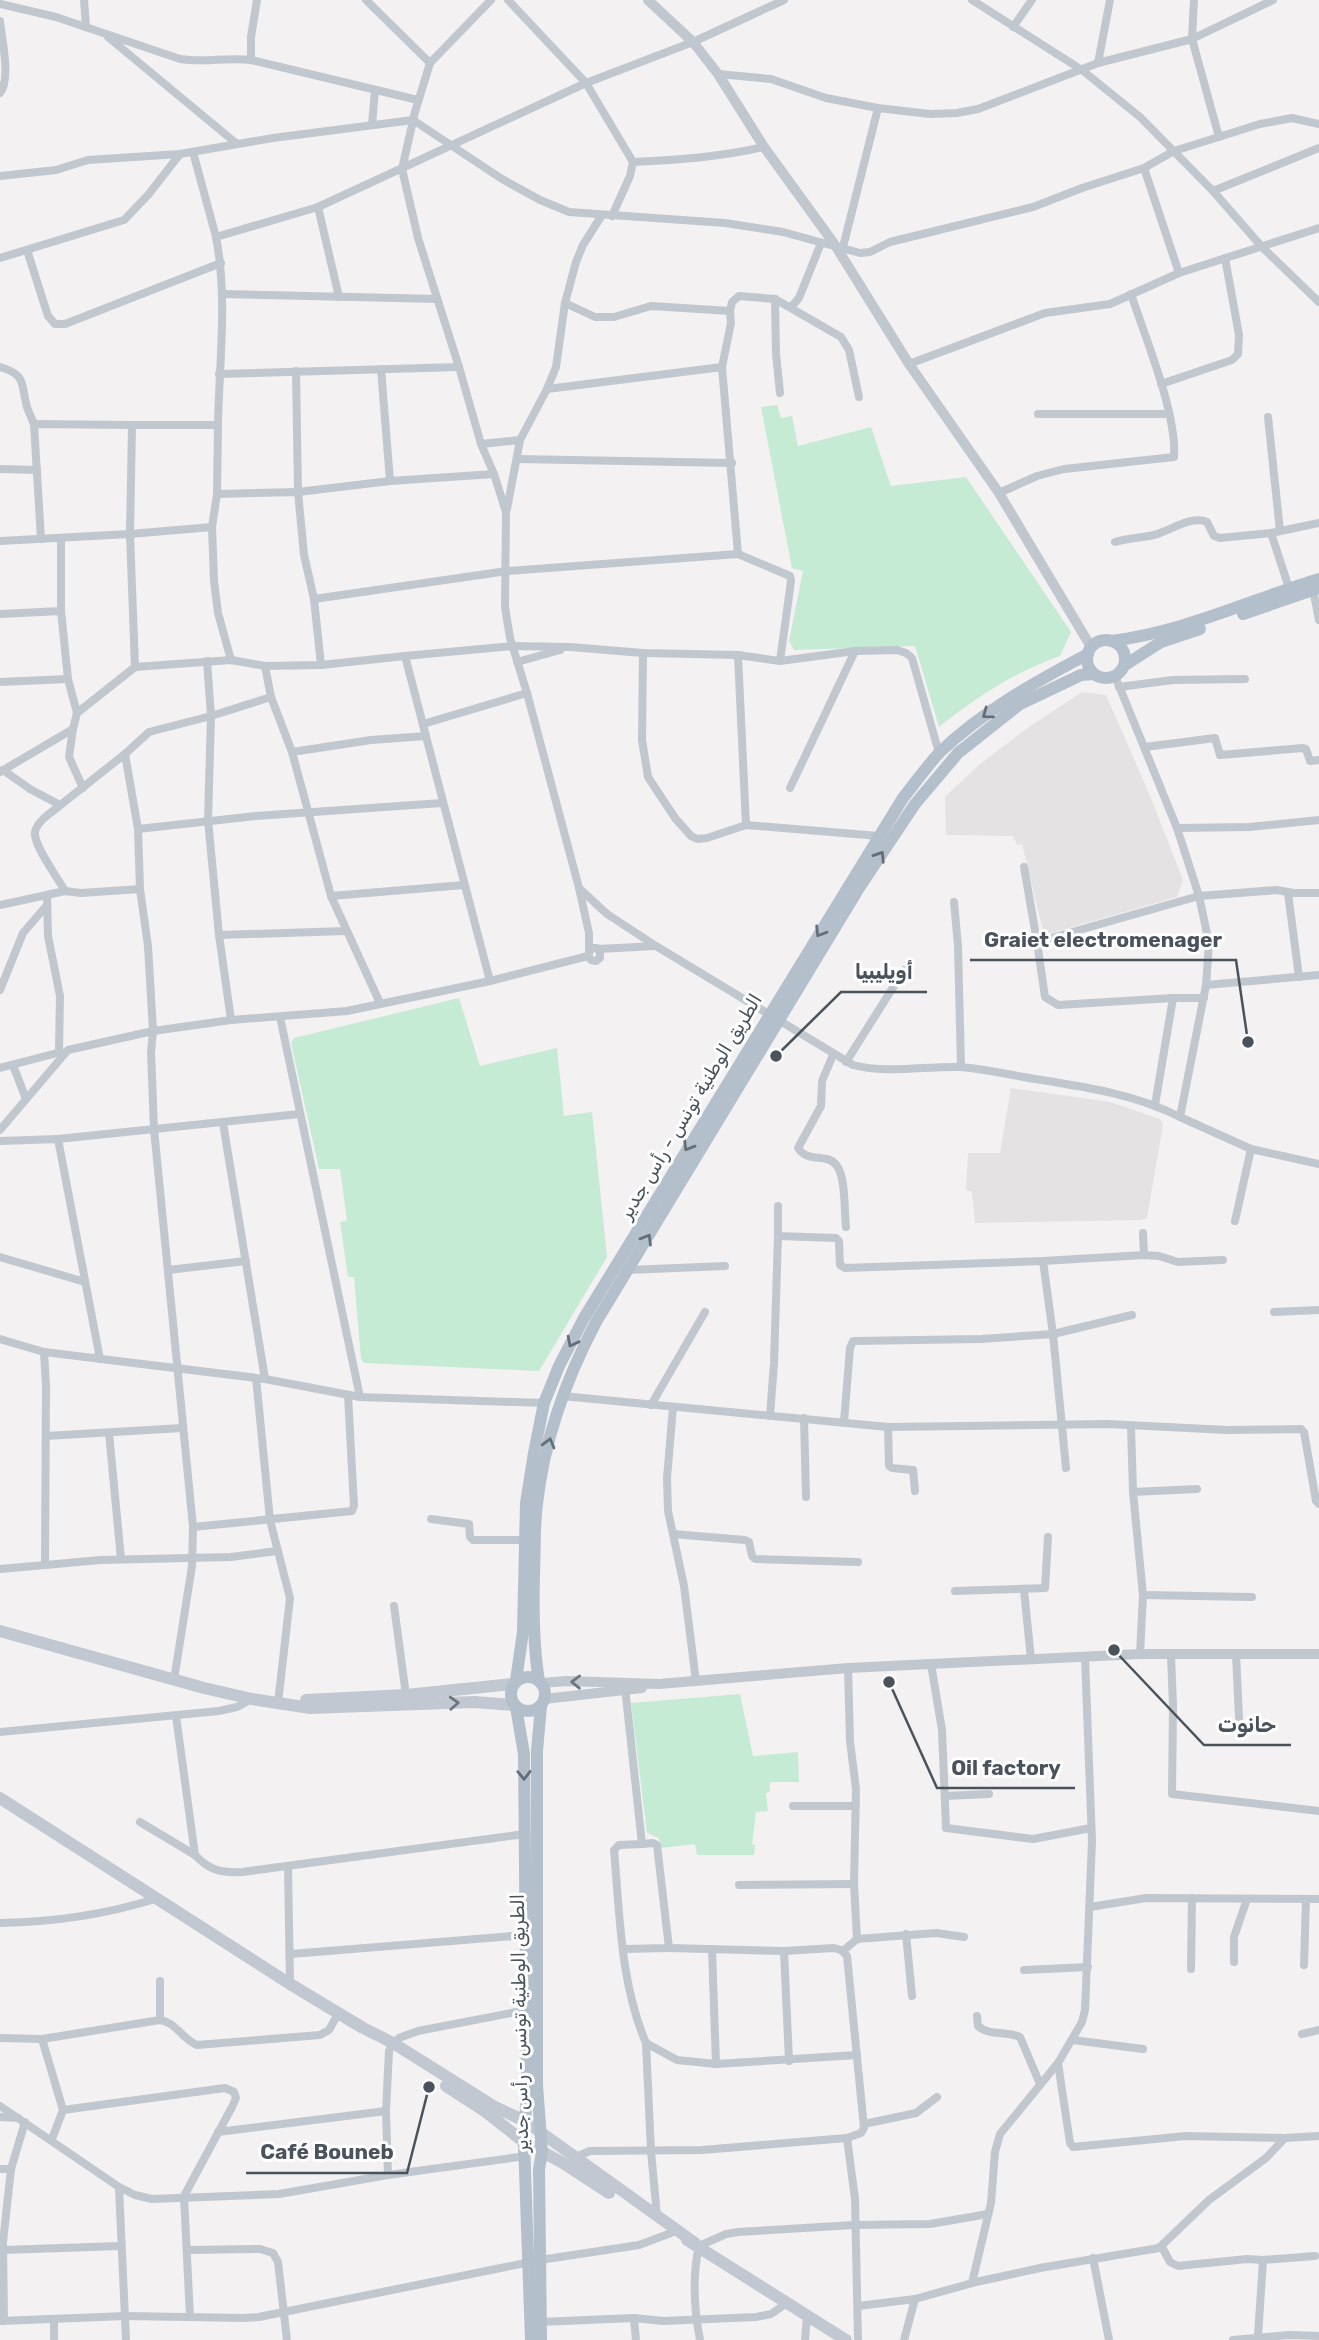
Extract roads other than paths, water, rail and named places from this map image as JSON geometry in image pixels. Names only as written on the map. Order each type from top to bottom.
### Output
[{"type":"main road","points":[[1111,641],[1124,653],[1125,665],[1117,682],[1094,674],[1088,665],[1089,651],[1100,641],[1141,637],[1199,621],[1289,588],[1317,586]]},
{"type":"main road","points":[[1125,665],[1161,642],[1317,586]]},
{"type":"main road","name":"الطريق الوطنية تونس - رأس جدير","points":[[540,1682],[534,1628],[537,1505],[545,1458],[562,1396],[574,1364],[596,1322],[903,798],[939,753],[1010,697],[1089,651]]},
{"type":"main road","name":"الطريق الوطنية تونس - رأس جدير","points":[[515,1682],[523,1632],[526,1503],[544,1403],[559,1366],[584,1318],[775,1016],[915,804],[958,753],[1020,704],[1081,675],[1094,674]]},
{"type":"main road","points":[[0,1631],[174,1680],[258,1700],[335,1709],[474,1702],[515,1706],[526,1711],[542,1702],[545,1691],[540,1682],[530,1676],[515,1682],[406,1695],[278,1702]]},
{"type":"main road","points":[[515,1682],[510,1692],[515,1706]]},
{"type":"main road","name":"الطريق الوطنية تونس - رأس جدير","points":[[531,2340],[542,2152],[537,2085],[536,1980],[537,1751],[542,1702]]},
{"type":"main road","name":"الطريق الوطنية تونس - رأس جدير","points":[[515,1706],[524,1754],[527,2010],[524,2142],[541,2340]]},
{"type":"main road","points":[[0,1798],[155,1899],[363,2028],[486,2112],[524,2142],[564,2163],[671,2233],[697,2245]]},
{"type":"main road","points":[[391,2047],[525,2122],[697,2245],[846,2340]]},
{"type":"street","points":[[84,0],[86,27]]},
{"type":"street","points":[[251,60],[251,37],[257,0]]},
{"type":"street","points":[[366,0],[430,63]]},
{"type":"street","points":[[491,0],[430,63],[418,100],[402,169],[418,239],[481,444],[506,512]]},
{"type":"street","points":[[508,0],[586,83],[632,162],[630,176],[612,216]]},
{"type":"street","points":[[216,237],[318,207],[586,83],[693,42],[784,0]]},
{"type":"street","points":[[972,0],[1082,70],[1140,117],[1213,191],[1262,247],[1319,302]]},
{"type":"street","points":[[1013,27],[1032,0]]},
{"type":"street","points":[[1098,63],[1110,0]]},
{"type":"street","points":[[1194,0],[1192,39],[1219,137]]},
{"type":"street","points":[[718,74],[771,79],[826,98],[878,108],[930,114],[957,113],[978,109],[1098,63],[1192,39],[1273,0]]},
{"type":"street","points":[[652,1],[693,42],[718,74],[764,147],[839,246],[909,364],[999,493],[1089,651]]},
{"type":"street","points":[[0,4],[25,5],[180,59],[198,62],[230,57],[251,60],[418,100]]},
{"type":"street","points":[[0,21],[5,87],[0,93]]},
{"type":"street","points":[[103,32],[237,144]]},
{"type":"street","points":[[372,125],[375,90]]},
{"type":"street","points":[[839,246],[878,108]]},
{"type":"street","points":[[0,176],[56,170],[88,160],[180,154],[414,120],[502,179],[569,212],[725,223],[783,232],[860,253],[870,252],[890,242],[1032,207],[1144,169],[1174,152],[1259,124],[1292,118],[1319,124]]},
{"type":"street","points":[[632,162],[726,155],[764,147]]},
{"type":"street","points":[[1213,191],[1319,148]]},
{"type":"street","points":[[193,152],[221,263],[217,494],[212,527],[215,592],[230,660]]},
{"type":"street","points":[[0,258],[124,220],[148,195],[180,154]]},
{"type":"street","points":[[1144,169],[1179,273]]},
{"type":"street","points":[[318,207],[338,297]]},
{"type":"street","points":[[594,952],[527,693],[512,646],[505,607],[506,512],[520,440],[556,367],[565,303],[583,245],[602,215]]},
{"type":"street","points":[[909,364],[1035,316],[1056,310],[1110,304],[1179,273],[1319,228]]},
{"type":"street","points":[[791,307],[799,298],[821,243]]},
{"type":"street","points":[[27,250],[48,316],[55,324],[65,324],[221,263]]},
{"type":"street","points":[[1161,384],[1233,360],[1238,354],[1239,335],[1225,258]]},
{"type":"street","points":[[222,294],[437,299]]},
{"type":"street","points":[[999,493],[1037,476],[1064,469],[1172,458],[1174,454],[1161,384],[1131,294]]},
{"type":"street","points":[[738,554],[722,368],[731,323],[732,302],[739,296],[775,299],[828,328],[846,344],[859,397]]},
{"type":"street","points":[[775,299],[780,393]]},
{"type":"street","points":[[565,303],[595,317],[614,317],[652,306],[730,312]]},
{"type":"street","points":[[0,367],[12,370],[23,381],[27,407],[34,424],[41,539]]},
{"type":"street","points":[[219,374],[459,367]]},
{"type":"street","points":[[547,389],[722,368]]},
{"type":"street","points":[[381,369],[390,481]]},
{"type":"street","points":[[296,371],[298,492],[304,555],[314,599],[321,665]]},
{"type":"street","points":[[1038,414],[1168,414]]},
{"type":"street","points":[[1268,417],[1276,532],[1289,588]]},
{"type":"street","points":[[34,424],[218,425]]},
{"type":"street","points":[[132,425],[130,534],[135,667]]},
{"type":"street","points":[[481,444],[520,440]]},
{"type":"street","points":[[517,459],[732,463]]},
{"type":"street","points":[[0,469],[37,470]]},
{"type":"street","points":[[217,494],[298,492],[390,481],[494,474]]},
{"type":"street","points":[[1115,542],[1154,535],[1199,520],[1207,522],[1217,538],[1276,532],[1319,523]]},
{"type":"street","points":[[0,541],[212,527]]},
{"type":"street","points":[[61,538],[61,611],[68,680],[77,713],[69,757],[82,788]]},
{"type":"street","points":[[314,599],[507,571],[738,554],[790,576],[780,660]]},
{"type":"street","points":[[1317,586],[1319,620]]},
{"type":"street","points":[[0,614],[61,611]]},
{"type":"street","points":[[77,713],[135,667],[207,661],[230,660],[265,666],[321,665],[512,646],[780,660],[855,651],[897,650],[912,658],[939,753]]},
{"type":"street","points":[[517,662],[569,647]]},
{"type":"street","points":[[790,788],[855,651]]},
{"type":"street","points":[[643,653],[642,740],[648,777],[675,818],[691,836],[707,838],[747,825],[879,836]]},
{"type":"street","points":[[405,656],[490,981]]},
{"type":"street","points":[[738,656],[747,825]]},
{"type":"street","points":[[207,661],[211,716],[208,820],[219,935],[231,1020]]},
{"type":"street","points":[[265,666],[271,697],[292,752],[331,895],[380,1003]]},
{"type":"street","points":[[1180,1117],[1206,985],[1209,943],[1199,896],[1177,828],[1117,682],[1245,679]]},
{"type":"street","points":[[0,682],[68,680]]},
{"type":"street","points":[[423,724],[527,693]]},
{"type":"street","points":[[65,891],[34,835],[36,827],[44,818],[149,732],[271,697]]},
{"type":"street","points":[[61,805],[2,771],[73,729]]},
{"type":"street","points":[[292,752],[371,740],[426,736]]},
{"type":"street","points":[[1145,747],[1215,738],[1220,755],[1303,748],[1306,749],[1310,761],[1319,760]]},
{"type":"street","points":[[125,754],[138,829],[153,1031],[151,1052],[154,1129],[192,1527],[193,1557],[174,1680]]},
{"type":"street","points":[[138,829],[208,820],[442,803]]},
{"type":"street","points":[[1177,828],[1249,827],[1319,820]]},
{"type":"street","points":[[1024,867],[1045,997],[1058,1005],[1203,998]]},
{"type":"street","points":[[331,895],[464,886]]},
{"type":"street","points":[[579,888],[607,914],[656,946],[775,1016],[846,1062],[868,1068],[961,1067],[1112,1092],[1156,1105],[1251,1149],[1319,1164]]},
{"type":"street","points":[[0,905],[47,900],[65,891],[81,893],[141,889]]},
{"type":"street","points":[[1037,942],[1199,896],[1277,890],[1288,893],[1319,893]]},
{"type":"street","points":[[1288,893],[1299,977]]},
{"type":"street","points":[[0,990],[23,933],[47,900]]},
{"type":"street","points":[[0,1130],[64,1051],[60,996],[48,936],[47,900]]},
{"type":"street","points":[[954,902],[958,946],[961,1067]]},
{"type":"street","points":[[219,935],[346,931]]},
{"type":"street","points":[[0,1068],[153,1031],[231,1020],[346,1011],[490,981],[594,952],[656,946]]},
{"type":"street","points":[[846,1062],[904,970]]},
{"type":"street","points":[[1206,985],[1319,975]]},
{"type":"street","points":[[1156,1105],[1173,998]]},
{"type":"street","points":[[280,1017],[360,1397]]},
{"type":"street","points":[[833,1055],[822,1081],[821,1107],[798,1149],[810,1158],[830,1159],[838,1167],[846,1227]]},
{"type":"street","points":[[13,1065],[26,1099]]},
{"type":"street","points":[[0,1141],[58,1139],[299,1114]]},
{"type":"street","points":[[223,1123],[246,1261],[261,1378],[270,1520],[290,1598],[278,1702]]},
{"type":"street","points":[[58,1139],[100,1359]]},
{"type":"street","points":[[1234,1221],[1251,1149]]},
{"type":"street","points":[[770,1416],[778,1206]]},
{"type":"street","points":[[1143,1233],[1144,1255]]},
{"type":"street","points":[[778,1236],[836,1238],[839,1241],[840,1265],[845,1268],[1144,1255],[1178,1262],[1223,1260]]},
{"type":"street","points":[[0,1257],[85,1282]]},
{"type":"street","points":[[168,1270],[246,1261]]},
{"type":"street","points":[[1043,1261],[1066,1468]]},
{"type":"street","points":[[628,1270],[725,1266]]},
{"type":"street","points":[[1274,1312],[1319,1310]]},
{"type":"street","points":[[651,1405],[705,1312]]},
{"type":"street","points":[[844,1422],[850,1348],[853,1341],[1053,1334],[1132,1315]]},
{"type":"street","points":[[0,1339],[44,1352],[261,1378],[360,1397],[544,1403]]},
{"type":"street","points":[[44,1352],[45,1565]]},
{"type":"street","points":[[192,1527],[348,1513],[353,1509],[348,1395]]},
{"type":"street","points":[[562,1396],[888,1427],[1061,1425],[1227,1430],[1301,1429],[1304,1432],[1316,1501],[1319,1504]]},
{"type":"street","points":[[673,1407],[667,1478],[668,1511],[684,1586],[696,1681]]},
{"type":"street","points":[[804,1418],[806,1497]]},
{"type":"street","points":[[1131,1426],[1133,1492],[1143,1595],[1140,1654]]},
{"type":"street","points":[[888,1427],[890,1468],[913,1470],[915,1491]]},
{"type":"street","points":[[46,1436],[182,1428]]},
{"type":"street","points":[[110,1433],[121,1559]]},
{"type":"street","points":[[1133,1492],[1197,1489]]},
{"type":"street","points":[[431,1519],[469,1524],[470,1537],[473,1540],[525,1540]]},
{"type":"street","points":[[673,1534],[745,1539],[749,1542],[755,1559],[858,1562]]},
{"type":"street","points":[[955,1591],[1041,1589],[1047,1585],[1048,1537]]},
{"type":"street","points":[[0,1569],[121,1559],[231,1557],[277,1551]]},
{"type":"street","points":[[1024,1590],[1031,1659]]},
{"type":"street","points":[[1143,1595],[1252,1597]]},
{"type":"street","points":[[394,1606],[406,1695]]},
{"type":"street","points":[[542,1702],[625,1687],[848,1668],[1140,1654],[1319,1654]]},
{"type":"street","points":[[1236,1654],[1239,1718]]},
{"type":"street","points":[[1171,1655],[1172,1794],[1319,1811]]},
{"type":"street","points":[[972,2283],[988,2214],[995,2152],[1000,2134],[1058,2063],[1073,2040],[1085,2010],[1091,1828],[1085,1657]]},
{"type":"street","points":[[931,1664],[942,1730],[945,1825],[949,1830],[1033,1839],[1091,1828]]},
{"type":"street","points":[[848,1668],[856,1806],[854,1884],[857,1939]]},
{"type":"street","points":[[540,1682],[561,1681],[625,1687]]},
{"type":"street","points":[[625,1687],[642,1843]]},
{"type":"street","points":[[0,1732],[219,1712],[258,1700]]},
{"type":"street","points":[[176,1716],[195,1855]]},
{"type":"street","points":[[945,1796],[989,1794]]},
{"type":"street","points":[[793,1806],[856,1806]]},
{"type":"street","points":[[139,1822],[222,1873],[288,1867],[525,1834]]},
{"type":"street","points":[[657,2216],[646,2043],[631,2002],[614,1850],[619,1845],[657,1845],[668,1948]]},
{"type":"street","points":[[288,1867],[290,1984]]},
{"type":"street","points":[[739,1885],[854,1884]]},
{"type":"street","points":[[1090,1907],[1146,1898],[1319,1899]]},
{"type":"street","points":[[1191,1969],[1192,1898]]},
{"type":"street","points":[[0,1923],[38,1922],[103,1914],[155,1899]]},
{"type":"street","points":[[1234,1962],[1234,1937],[1247,1899]]},
{"type":"street","points":[[1304,1965],[1306,1899]]},
{"type":"street","points":[[843,1951],[857,1939],[936,1933],[964,1937]]},
{"type":"street","points":[[906,1934],[912,1996]]},
{"type":"street","points":[[291,1954],[525,1935]]},
{"type":"street","points":[[573,2158],[590,2151],[702,2150],[847,2138],[861,2133],[864,2124],[848,1959],[843,1951],[834,1948],[784,1951],[624,1949]]},
{"type":"street","points":[[712,1949],[716,2064]]},
{"type":"street","points":[[784,1951],[789,2061]]},
{"type":"street","points":[[1024,1970],[1088,1968]]},
{"type":"street","points":[[160,1981],[160,2020]]},
{"type":"street","points":[[388,2175],[386,2111],[391,2047],[398,2038],[418,2031],[527,2010]]},
{"type":"street","points":[[0,2038],[42,2039],[160,2020],[168,2022],[197,2045],[320,2035],[329,2031],[338,2014]]},
{"type":"street","points":[[977,2016],[978,2026],[987,2032],[1011,2033],[1020,2037],[1041,2084]]},
{"type":"street","points":[[1302,2034],[1319,2030]]},
{"type":"street","points":[[42,2039],[63,2110],[52,2139]]},
{"type":"street","points":[[1073,2040],[1143,2049]]},
{"type":"street","points":[[646,2043],[677,2060],[716,2064],[857,2056]]},
{"type":"street","points":[[1058,2063],[1070,2143],[1073,2147],[1186,2136],[1319,2136]]},
{"type":"street","points":[[63,2110],[228,2088],[234,2092],[236,2098],[184,2196],[190,2317]]},
{"type":"street","points":[[864,2124],[916,2113],[937,2097]]},
{"type":"street","points":[[0,2106],[119,2187],[152,2199],[279,2194],[388,2175],[526,2156]]},
{"type":"street","points":[[218,2132],[386,2111]]},
{"type":"street","points":[[0,2117],[22,2120]]},
{"type":"street","points":[[22,2120],[11,2169],[2,2244],[2,2321],[126,2316],[243,2318],[535,2261],[639,2245],[671,2233]]},
{"type":"street","points":[[847,2138],[855,2199],[858,2340]]},
{"type":"street","points":[[858,2306],[915,2299],[972,2283],[1162,2247],[1209,2200],[1266,2158],[1285,2138]]},
{"type":"street","points":[[0,2169],[11,2169]]},
{"type":"street","points":[[119,2187],[126,2340]]},
{"type":"street","points":[[700,2340],[696,2318],[697,2245],[738,2232],[854,2225],[930,2224],[988,2214]]},
{"type":"street","points":[[2,2244],[120,2246]]},
{"type":"street","points":[[1162,2247],[1170,2262],[1178,2266],[1315,2256]]},
{"type":"street","points":[[188,2250],[260,2249],[272,2252],[278,2262],[287,2340]]},
{"type":"street","points":[[1093,2258],[1109,2340]]},
{"type":"street","points":[[1258,2336],[1263,2260]]},
{"type":"street","points":[[904,2340],[915,2299]]},
{"type":"street","points":[[540,2322],[764,2316],[771,2315],[787,2304]]},
{"type":"street","points":[[805,2340],[807,2316]]},
{"type":"street","points":[[634,2318],[636,2340]]},
{"type":"street","points":[[54,2319],[54,2340]]},
{"type":"street","points":[[1233,2340],[1258,2336],[1319,2336]]},
{"type":"place","name":"Graiet electromenager","points":[[1248,1042]]},
{"type":"place","name":"أويليبيا","points":[[776,1056]]},
{"type":"place","name":"حانوت","points":[[1114,1650]]},
{"type":"place","name":"Oil factory","points":[[889,1682]]},
{"type":"place","name":"Café Bouneb","points":[[429,2087]]}]
